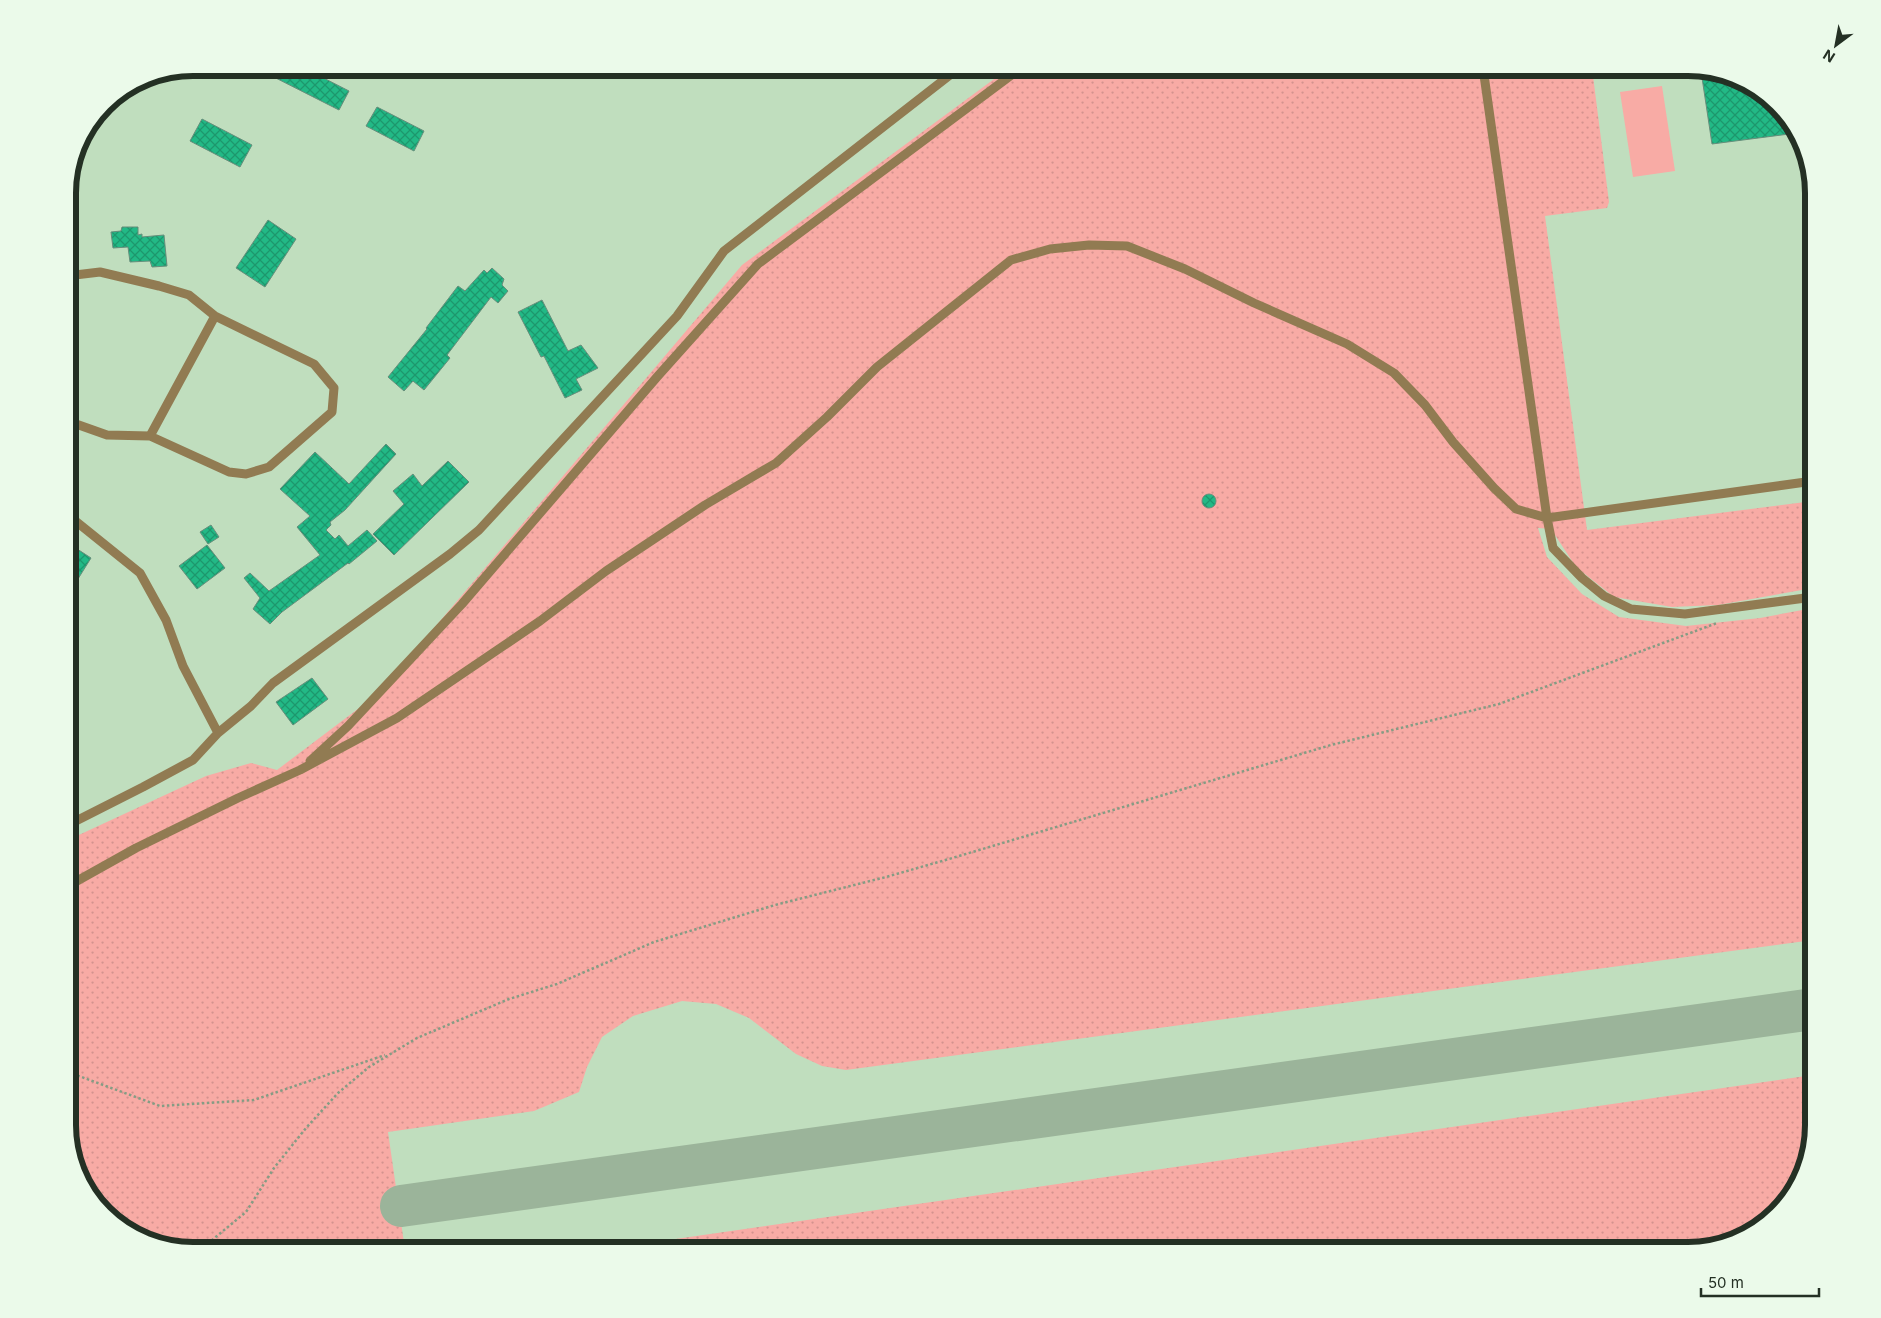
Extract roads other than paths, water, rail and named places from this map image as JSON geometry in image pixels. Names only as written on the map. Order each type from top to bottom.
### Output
[{"type":"lane","points":[[76,821],[193,760],[218,733],[251,706],[273,683],[450,554],[479,530],[677,316],[724,251],[948,76]]},
{"type":"lane","points":[[300,770],[348,726],[462,604],[657,377],[758,264],[1010,76]]},
{"type":"lane","points":[[1484,76],[1547,518],[1553,548],[1582,578],[1604,596],[1631,609],[1685,614],[1805,598]]},
{"type":"lane","points":[[76,882],[136,848],[300,770],[397,718],[540,621],[606,571],[705,505],[776,463],[827,417],[877,367],[1011,260],[1050,249],[1089,245],[1127,246],[1185,269],[1254,303],[1347,344],[1394,373],[1425,405],[1453,442],[1476,468],[1516,509],[1547,518],[1805,482]]},
{"type":"lane","points":[[76,275],[100,272],[159,286],[189,296],[215,316],[314,364],[334,388],[332,412],[269,467],[246,474],[229,472],[150,436],[107,435],[76,426]]},
{"type":"lane","points":[[150,436],[215,316]]},
{"type":"lane","points":[[76,521],[140,573],[166,620],[183,666],[218,733]]}]
